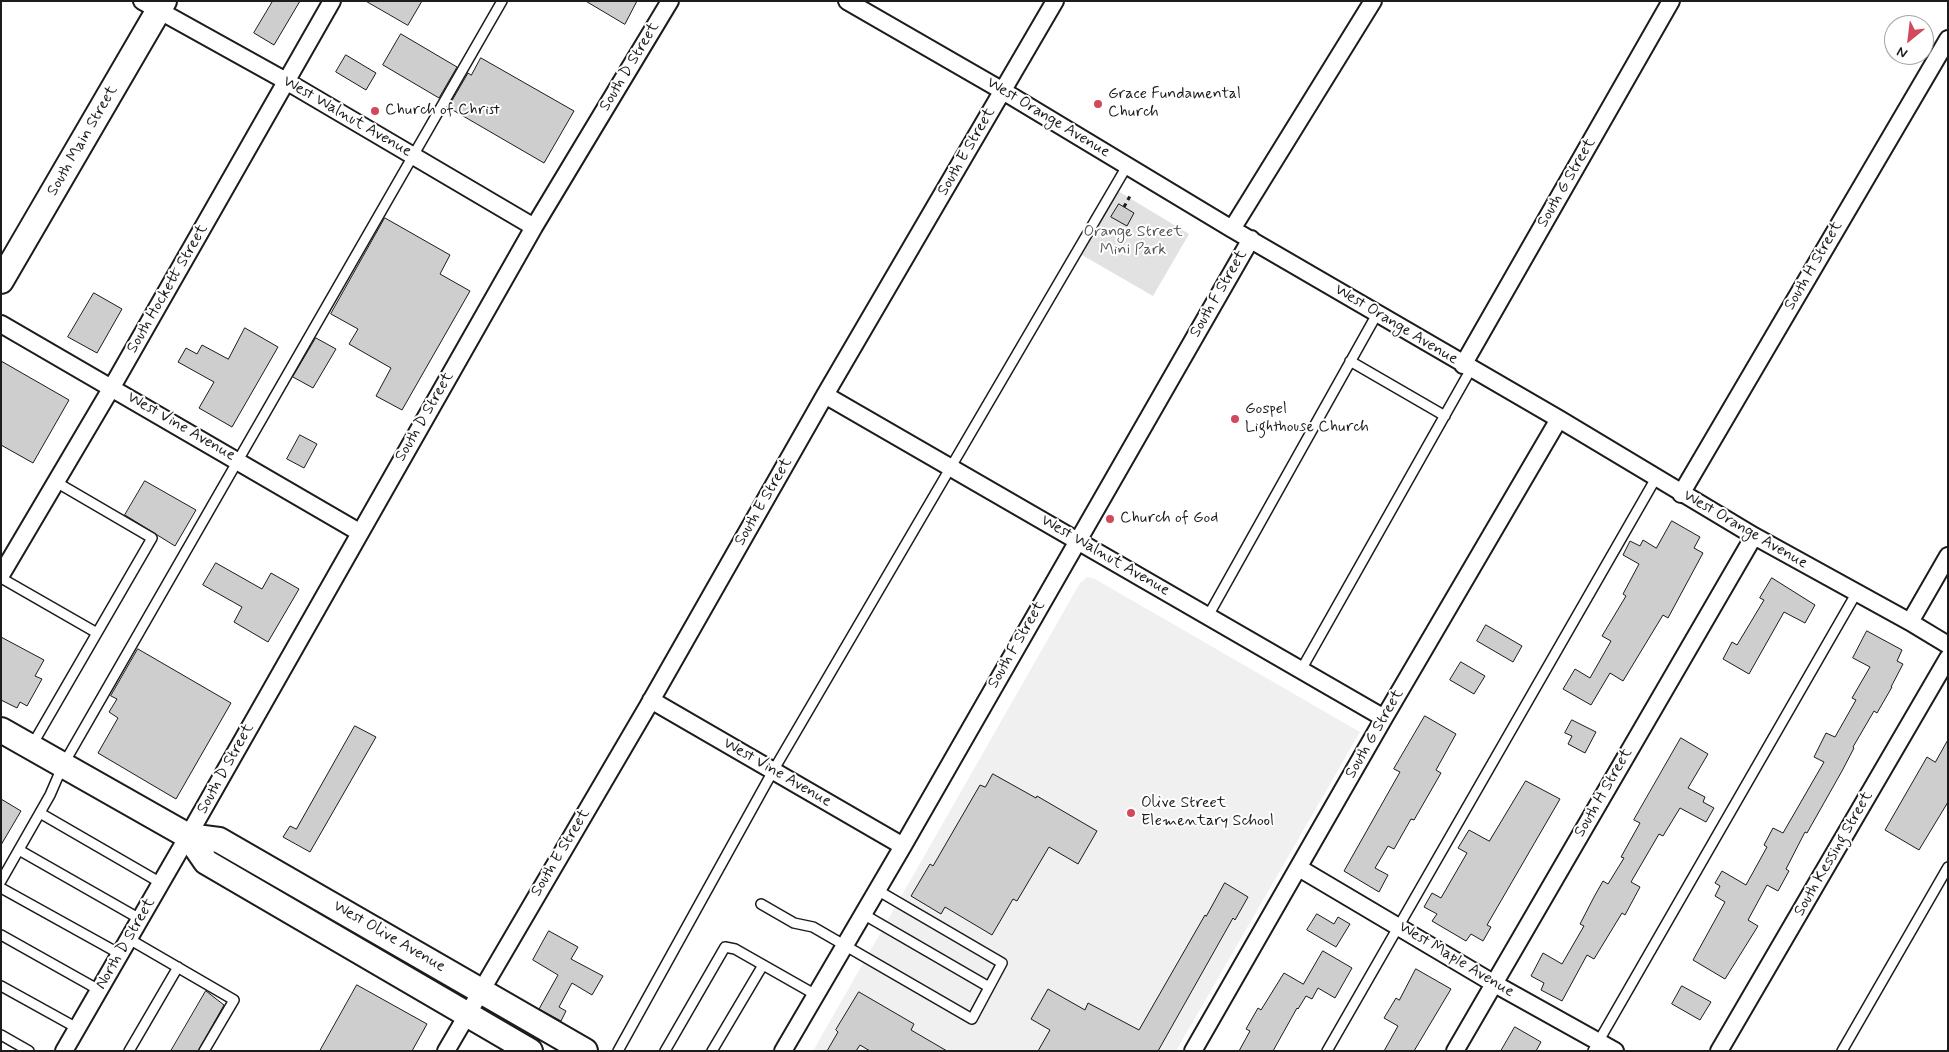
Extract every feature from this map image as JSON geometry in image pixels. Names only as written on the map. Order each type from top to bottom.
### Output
[{"type":"main road","name":"South Main Street","points":[[1,281],[155,4]]},
{"type":"main road","name":"West Olive Avenue","points":[[1,730],[188,836],[206,862],[473,1002],[584,1051]]},
{"type":"main road","name":"West Olive Avenue","points":[[473,1002],[530,1051]]},
{"type":"street","name":"South Hockett Street","points":[[1,576],[112,387],[332,1]]},
{"type":"street","name":"South D Street","points":[[188,836],[534,227],[670,1]]},
{"type":"street","name":"West Orange Avenue","points":[[847,1],[1003,91],[1376,314],[1559,419],[1681,494],[1948,645]]},
{"type":"street","name":"South E Street","points":[[446,1051],[1055,1]]},
{"type":"street","name":"South F Street","points":[[1232,229],[1373,1]]},
{"type":"street","name":"South G Street","points":[[1467,367],[1671,1]]},
{"type":"street","name":"West Walnut Avenue","points":[[155,4],[534,227]]},
{"type":"street","name":"South H Street","points":[[1681,494],[1948,39]]},
{"type":"street","name":"South F Street","points":[[783,1051],[903,846],[1250,239]]},
{"type":"street","name":"West Vine Avenue","points":[[1,324],[359,532]]},
{"type":"street","name":"West Walnut Avenue","points":[[825,395],[1384,718]]},
{"type":"street","name":"South G Street","points":[[1193,1051],[1384,718],[1559,419]]},
{"type":"street","name":"South H Street","points":[[1455,1051],[1754,536]]},
{"type":"street","points":[[1910,622],[1948,556]]},
{"type":"street","name":"South Kessing Street","points":[[1719,1051],[1948,658]]},
{"type":"street","name":"West Vine Avenue","points":[[651,700],[903,846]]},
{"type":"street","name":"North D Street","points":[[64,1051],[188,836]]},
{"type":"street","name":"West Maple Avenue","points":[[1299,868],[1596,1046],[1615,1051]]},
{"type":"lane","points":[[1,881],[50,795],[63,765],[502,1]]},
{"type":"lane","points":[[618,1051],[773,771],[1127,166]]},
{"type":"lane","points":[[1208,616],[1376,314]]},
{"type":"lane","points":[[1350,361],[1445,416]]},
{"type":"lane","points":[[1301,670],[1445,416],[1467,367]]},
{"type":"lane","points":[[1327,1051],[1656,478]]},
{"type":"lane","points":[[31,747],[152,538],[56,482]]},
{"type":"lane","points":[[1,576],[96,633]]},
{"type":"lane","points":[[1596,1046],[1857,592]]},
{"type":"lane","points":[[40,813],[161,883]]},
{"type":"lane","points":[[19,850],[140,920]]},
{"type":"lane","points":[[1842,1051],[1948,867]]},
{"type":"lane","points":[[1,888],[120,954]]},
{"type":"lane","points":[[761,904],[794,923],[813,927],[845,944],[972,1018],[1002,963],[877,890]]},
{"type":"lane","points":[[863,914],[989,987]]},
{"type":"lane","points":[[1,935],[99,990]]},
{"type":"lane","points":[[129,939],[234,1000],[204,1051]]},
{"type":"lane","points":[[666,1051],[724,947],[735,949],[816,995]]},
{"type":"lane","points":[[712,1051],[763,965]]},
{"type":"lane","points":[[129,1051],[178,967]]},
{"type":"lane","points":[[1,986],[77,1028]]},
{"type":"lane","points":[[1,1035],[29,1051]]},
{"type":"path","points":[[1124,207],[1130,196]]},
{"type":"shaded area","name":"Olive Street Elementary School","points":[[1087,577],[1095,579],[1360,732],[1176,1051],[813,1051],[1080,583]]},
{"type":"green space","name":"Orange Street Mini Park","points":[[1118,191],[1189,234],[1153,296],[1082,255]]},
{"type":"building","points":[[273,1],[300,1],[274,45],[254,33]]},
{"type":"building","points":[[366,1],[422,1],[408,25]]},
{"type":"building","points":[[586,1],[637,1],[625,24]]},
{"type":"building","points":[[401,34],[457,67],[439,98],[383,65]]},
{"type":"building","points":[[346,55],[376,73],[366,90],[336,72]]},
{"type":"building","points":[[481,58],[574,111],[544,163],[451,109],[453,106],[450,104],[468,73],[471,75]]},
{"type":"building","points":[[1119,204],[1134,213],[1127,226],[1111,217]]},
{"type":"building","points":[[385,218],[450,255],[440,274],[470,291],[402,410],[376,396],[391,368],[349,344],[358,329],[331,314]]},
{"type":"building","points":[[94,293],[122,309],[97,353],[68,337]]},
{"type":"building","points":[[245,328],[278,347],[232,427],[199,408],[214,382],[178,362],[186,348],[197,354],[202,345],[228,359]]},
{"type":"building","points":[[316,338],[336,349],[313,388],[293,377]]},
{"type":"building","points":[[1,361],[69,400],[33,463],[1,445]]},
{"type":"building","points":[[300,435],[317,444],[304,468],[287,459]]},
{"type":"building","points":[[145,481],[196,510],[175,546],[125,515]]},
{"type":"building","points":[[1672,521],[1700,537],[1694,548],[1703,553],[1668,618],[1663,615],[1623,681],[1610,673],[1591,705],[1563,689],[1575,669],[1590,678],[1611,641],[1602,636],[1626,596],[1623,594],[1639,564],[1623,555],[1630,541],[1640,546],[1643,540],[1656,548]]},
{"type":"building","points":[[216,563],[262,589],[271,573],[299,589],[268,642],[234,622],[242,607],[203,585]]},
{"type":"building","points":[[1772,578],[1815,605],[1805,623],[1784,612],[1749,674],[1723,659],[1732,642],[1737,645],[1764,600],[1760,598]]},
{"type":"building","points":[[1486,625],[1522,646],[1513,662],[1477,641]]},
{"type":"building","points":[[1867,631],[1902,650],[1897,661],[1903,664],[1877,713],[1874,711],[1853,747],[1842,771],[1807,833],[1805,832],[1786,869],[1789,871],[1778,891],[1767,885],[1748,920],[1758,926],[1725,979],[1693,960],[1725,902],[1715,896],[1720,886],[1715,883],[1722,871],[1746,885],[1767,847],[1764,845],[1773,828],[1783,833],[1824,762],[1814,757],[1826,733],[1835,737],[1856,700],[1852,698],[1870,667],[1853,658]]},
{"type":"building","points":[[1,637],[44,660],[35,676],[42,679],[27,706],[20,702],[17,708],[1,700]]},
{"type":"building","points":[[138,649],[231,703],[176,799],[98,753],[118,718],[109,712],[117,699],[111,696]]},
{"type":"building","points":[[1461,662],[1485,676],[1474,694],[1450,680]]},
{"type":"building","points":[[1425,716],[1456,734],[1436,770],[1441,773],[1414,820],[1411,819],[1394,849],[1388,846],[1375,868],[1388,875],[1379,892],[1344,871],[1400,772],[1394,769]]},
{"type":"building","points":[[1572,720],[1596,732],[1585,753],[1568,744],[1572,736],[1565,733]]},
{"type":"building","points":[[355,726],[376,737],[310,852],[283,837],[290,826],[296,829]]},
{"type":"building","points":[[1681,738],[1708,754],[1688,788],[1705,797],[1703,802],[1714,808],[1706,822],[1680,808],[1663,836],[1659,834],[1631,882],[1640,887],[1625,915],[1622,913],[1594,959],[1587,955],[1562,1001],[1541,990],[1544,983],[1531,976],[1543,953],[1562,964],[1584,926],[1580,924],[1603,881],[1608,884],[1624,858],[1621,857],[1640,823],[1634,820]]},
{"type":"building","points":[[1948,740],[1948,802],[1919,850],[1885,830],[1927,757],[1935,762]]},
{"type":"building","points":[[993,774],[1036,798],[1037,796],[1097,831],[1078,864],[1049,847],[1017,901],[1013,899],[992,935],[945,907],[941,914],[911,896],[930,864],[933,866],[980,785],[985,787]]},
{"type":"building","points":[[1526,781],[1560,799],[1487,925],[1491,927],[1483,941],[1471,934],[1466,941],[1432,921],[1437,914],[1424,907],[1432,893],[1441,898],[1467,853],[1458,848],[1469,830],[1489,841]]},
{"type":"building","points":[[1,799],[21,811],[1,845]]},
{"type":"building","points":[[1225,883],[1248,897],[1235,920],[1233,918],[1158,1051],[1038,1051],[1050,1030],[1031,1019],[1048,989],[1085,1010],[1088,1003],[1139,1030]]},
{"type":"building","points":[[1317,914],[1334,924],[1338,917],[1350,924],[1336,947],[1307,930]]},
{"type":"building","points":[[549,931],[578,947],[571,959],[603,976],[592,995],[572,983],[559,1007],[566,1011],[561,1021],[539,1009],[558,975],[533,960]]},
{"type":"building","points":[[1323,951],[1352,968],[1335,998],[1318,988],[1312,999],[1306,996],[1297,1008],[1273,1051],[1239,1051],[1250,1031],[1246,1029],[1258,1008],[1261,1010],[1284,973],[1303,984]]},
{"type":"building","points":[[1416,969],[1451,989],[1414,1051],[1384,1051],[1398,1026],[1384,1018],[1396,998],[1399,1000]]},
{"type":"building","points":[[357,985],[427,1024],[412,1051],[320,1051]]},
{"type":"building","points":[[1682,986],[1711,1002],[1700,1020],[1672,1004]]},
{"type":"building","points":[[206,991],[224,1005],[198,1051],[171,1051]]},
{"type":"building","points":[[859,992],[914,1024],[911,1030],[947,1051],[870,1051],[860,1045],[856,1051],[827,1051],[838,1032],[836,1030]]},
{"type":"building","points":[[1515,1027],[1541,1042],[1536,1051],[1501,1051]]},
{"type":"place","name":"Grace Fundamental Church","points":[[1098,104]]},
{"type":"place","name":"Church of Christ","points":[[375,111]]},
{"type":"place","name":"Gospel Lighthouse Church","points":[[1235,419]]},
{"type":"place","name":"Church of God","points":[[1110,519]]},
{"type":"place","name":"Olive Street Elementary School","points":[[1131,813]]}]
